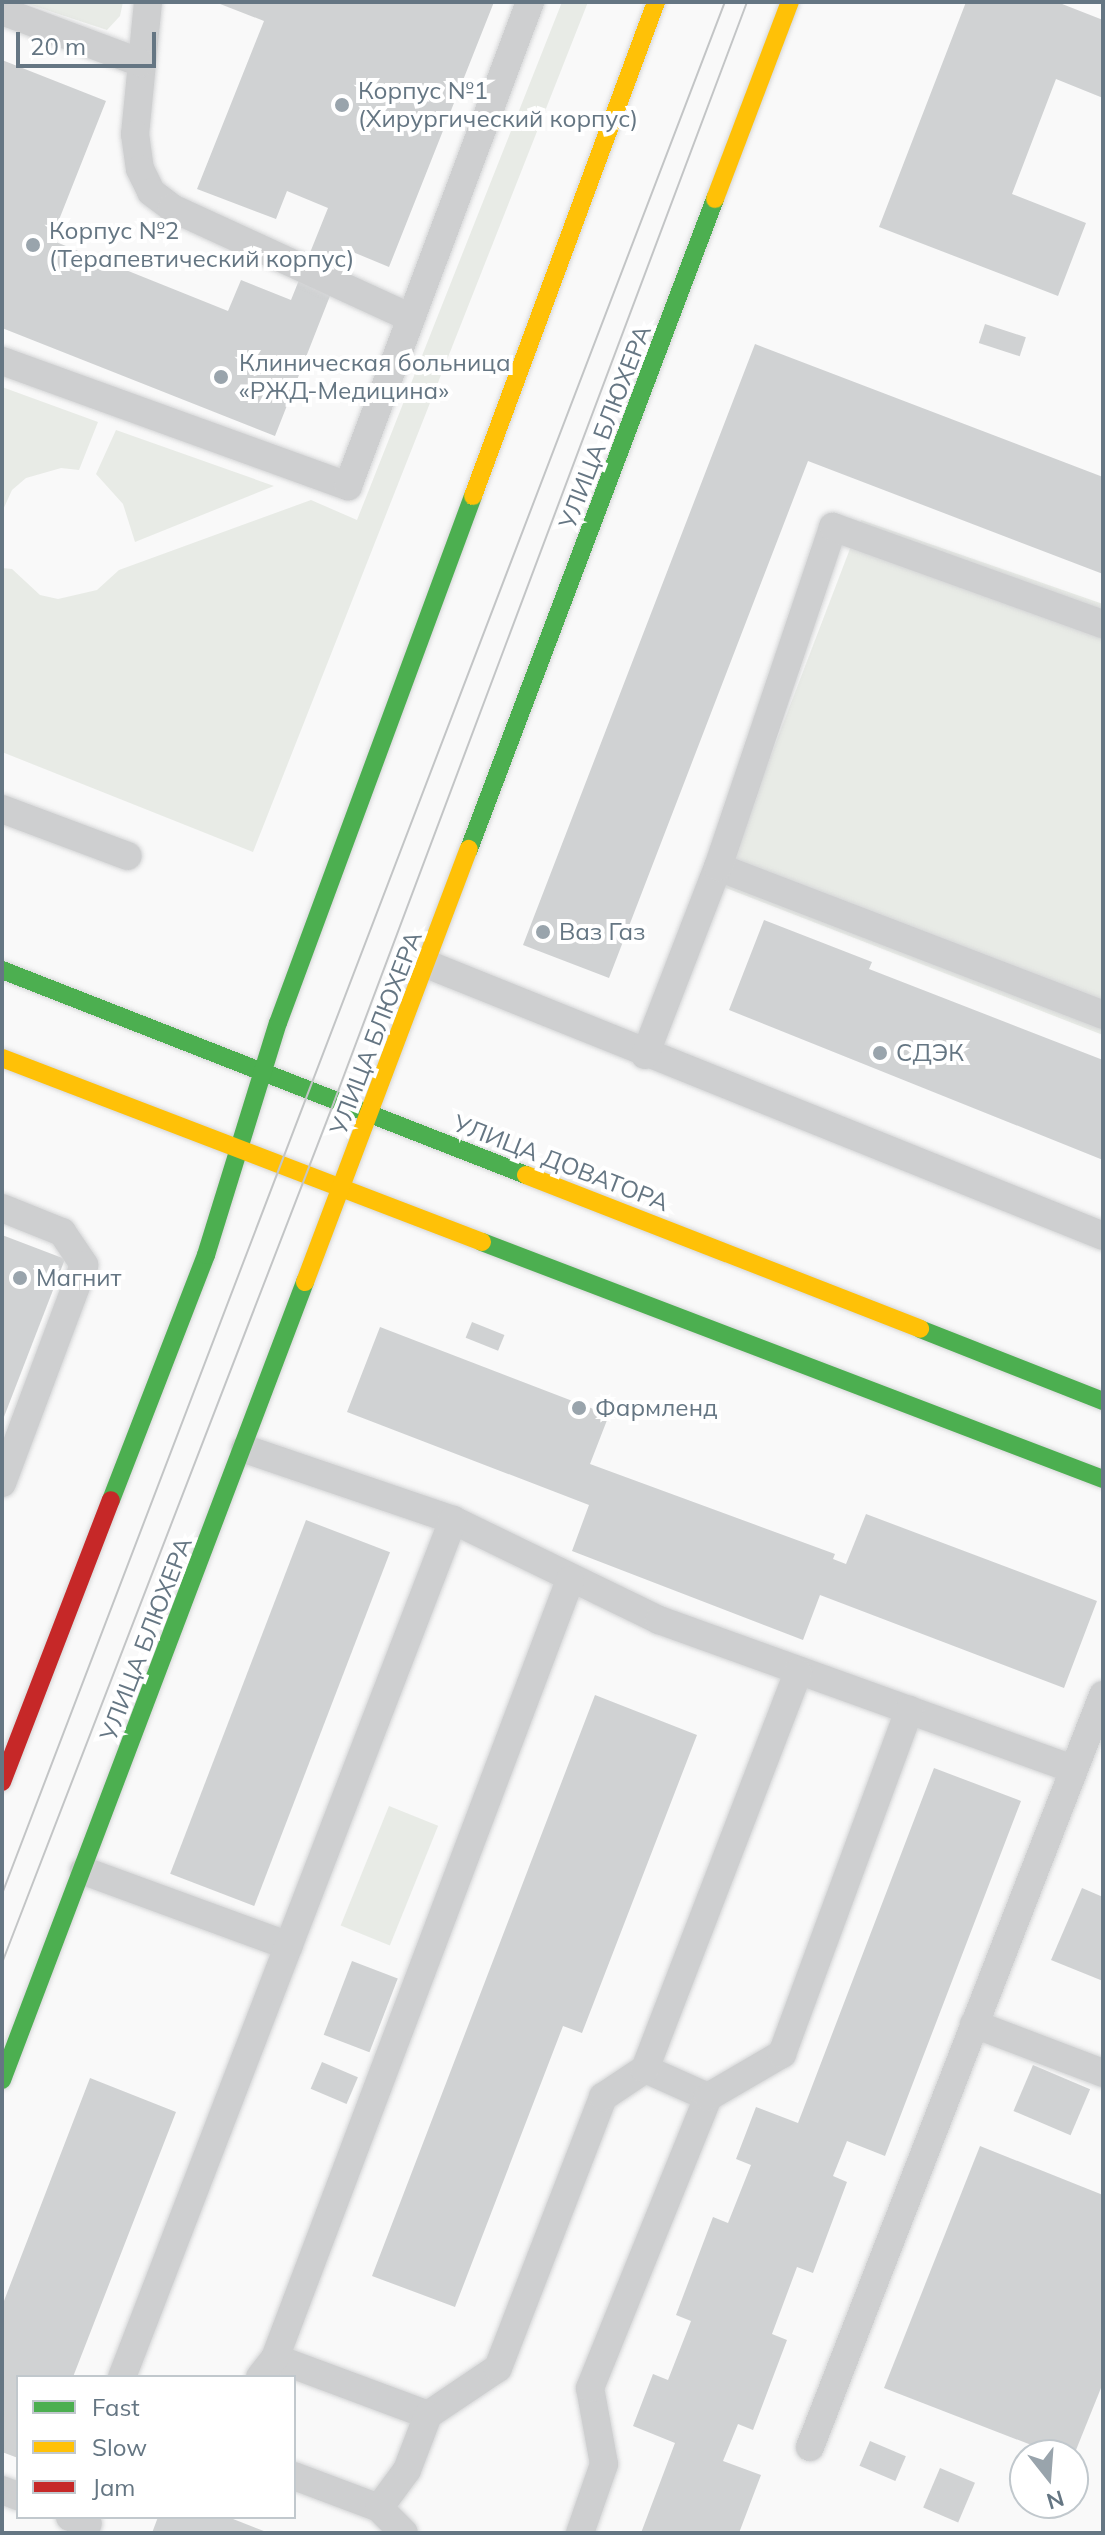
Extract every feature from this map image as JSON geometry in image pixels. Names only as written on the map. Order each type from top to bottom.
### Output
[{"type":"main road","points":[[2,1782],[206,1255],[261,1074],[656,2]]},
{"type":"main road","name":"УЛИЦА БЛЮХЕРА","points":[[2,2080],[429,965],[790,2]]},
{"type":"main road","name":"УЛИЦА ДОВАТОРА","points":[[2,970],[261,1074],[1103,1401]]},
{"type":"main road","points":[[2,1058],[1103,1479]]},
{"type":"lane","points":[[148,2],[135,134],[140,169],[151,192],[172,208],[411,318]]},
{"type":"lane","points":[[2,361],[348,486],[530,2]]},
{"type":"lane","points":[[2,11],[141,63]]},
{"type":"lane","points":[[645,1055],[718,867],[833,527],[1103,624]]},
{"type":"lane","points":[[2,809],[128,856]]},
{"type":"lane","points":[[718,867],[1103,1015]]},
{"type":"lane","points":[[429,965],[645,1055],[1103,1236]]},
{"type":"lane","points":[[2,1208],[62,1232],[84,1265],[2,1483]]},
{"type":"lane","points":[[245,1449],[453,1520],[570,1580],[798,1673],[1071,1768]]},
{"type":"lane","points":[[123,2375],[453,1520]]},
{"type":"lane","points":[[295,2375],[268,2367],[570,1580]]},
{"type":"lane","points":[[379,2508],[407,2470],[428,2415],[498,2368],[603,2097],[645,2069],[798,1673]]},
{"type":"lane","points":[[810,2447],[1071,1768],[1103,1695]]},
{"type":"lane","points":[[580,2533],[604,2464],[590,2388],[708,2097],[782,2054],[909,1710]]},
{"type":"lane","points":[[84,1871],[289,1946]]},
{"type":"lane","points":[[974,2024],[1103,2073]]},
{"type":"lane","points":[[645,2069],[708,2097]]},
{"type":"lane","points":[[296,2375],[428,2415]]},
{"type":"lane","points":[[296,2477],[379,2508],[404,2533]]},
{"type":"shaded area","points":[[22,2],[123,2],[120,16],[107,30]]},
{"type":"shaded area","points":[[562,2],[588,2],[253,852],[2,752],[2,568],[12,569],[40,595],[58,599],[97,590],[119,570],[311,500],[357,520]]},
{"type":"shaded area","points":[[2,387],[98,422],[79,470],[61,468],[26,478],[12,490],[2,512]]},
{"type":"shaded area","points":[[116,430],[274,486],[135,542],[123,504],[96,474]]},
{"type":"shaded area","points":[[861,520],[1103,604],[1103,1035],[721,886]]},
{"type":"shaded area","points":[[389,1806],[438,1826],[390,1945],[341,1926]]},
{"type":"building","points":[[215,2],[494,2],[389,267],[348,250],[275,436],[2,328],[2,60],[106,101],[51,240],[228,311],[241,280],[291,300],[328,208],[287,191],[276,219],[197,189],[264,21]]},
{"type":"building","points":[[966,2],[1057,2],[1103,20],[1103,98],[1056,79],[1012,194],[1086,223],[1058,296],[879,227]]},
{"type":"building","points":[[985,324],[1026,337],[1020,356],[979,343]]},
{"type":"building","points":[[755,344],[1103,477],[1103,574],[808,461],[609,978],[523,945]]},
{"type":"building","points":[[764,920],[872,962],[869,969],[1103,1060],[1103,1160],[729,1010]]},
{"type":"building","points":[[2,1235],[65,1259],[2,1422]]},
{"type":"building","points":[[472,1322],[504,1335],[498,1351],[466,1338]]},
{"type":"building","points":[[380,1327],[609,1415],[590,1464],[835,1554],[833,1559],[846,1564],[866,1514],[1097,1601],[1064,1688],[820,1595],[803,1640],[572,1551],[589,1505],[347,1412]]},
{"type":"building","points":[[306,1520],[390,1552],[254,1906],[170,1874]]},
{"type":"building","points":[[595,1695],[697,1735],[582,2033],[563,2026],[455,2307],[372,2276]]},
{"type":"building","points":[[934,1768],[1021,1801],[885,2156],[847,2141],[833,2176],[847,2182],[813,2273],[797,2267],[772,2334],[787,2340],[753,2430],[738,2424],[723,2461],[761,2475],[739,2533],[641,2533],[675,2443],[633,2426],[653,2374],[668,2380],[691,2321],[676,2315],[713,2217],[728,2223],[751,2165],[736,2159],[756,2107],[798,2123]]},
{"type":"building","points":[[1082,1888],[1103,1897],[1103,1981],[1051,1960]]},
{"type":"building","points":[[352,1961],[398,1979],[369,2052],[324,2035]]},
{"type":"building","points":[[322,2062],[358,2077],[347,2104],[311,2089]]},
{"type":"building","points":[[1033,2065],[1090,2089],[1071,2135],[1013,2111]]},
{"type":"building","points":[[90,2078],[176,2112],[74,2375],[16,2375],[16,2457],[2,2452],[2,2306]]},
{"type":"building","points":[[980,2146],[1103,2195],[1103,2383],[1080,2439],[1016,2439],[884,2388]]},
{"type":"building","points":[[870,2441],[906,2456],[895,2481],[859,2466]]},
{"type":"building","points":[[940,2468],[975,2483],[958,2522],[923,2508]]},
{"type":"building","points":[[157,2519],[233,2519],[269,2533],[152,2533]]},
{"type":"tram line","points":[[2,1894],[725,2]]},
{"type":"tram line","points":[[2,1963],[334,1102],[747,2]]},
{"type":"traffic: fast","points":[[469,849],[715,199]]},
{"type":"traffic: fast","points":[[111,1500],[206,1255],[278,1023],[473,496]]},
{"type":"traffic: fast","points":[[2,970],[526,1175]]},
{"type":"traffic: fast","points":[[482,1242],[1103,1479]]},
{"type":"traffic: fast","points":[[2,2080],[305,1282]]},
{"type":"traffic: fast","points":[[920,1329],[1103,1401]]},
{"type":"traffic: slow","points":[[473,496],[656,2]]},
{"type":"traffic: slow","points":[[715,199],[790,2]]},
{"type":"traffic: slow","points":[[305,1282],[469,849]]},
{"type":"traffic: slow","points":[[2,1058],[482,1242]]},
{"type":"traffic: slow","points":[[526,1175],[920,1329]]},
{"type":"traffic: jam","points":[[2,1782],[111,1500]]},
{"type":"place","name":"Корпус №1 (Хирургический корпус)","points":[[342,105]]},
{"type":"place","name":"Корпус №2 (Терапевтический корпус)","points":[[33,245]]},
{"type":"place","name":"Клиническая больница «РЖД-Медицина»","points":[[221,377]]},
{"type":"place","name":"Ваз Газ","points":[[543,932]]},
{"type":"place","name":"СДЭК","points":[[880,1053]]},
{"type":"place","name":"Магнит","points":[[20,1278]]},
{"type":"place","name":"Фармленд","points":[[579,1408]]}]
